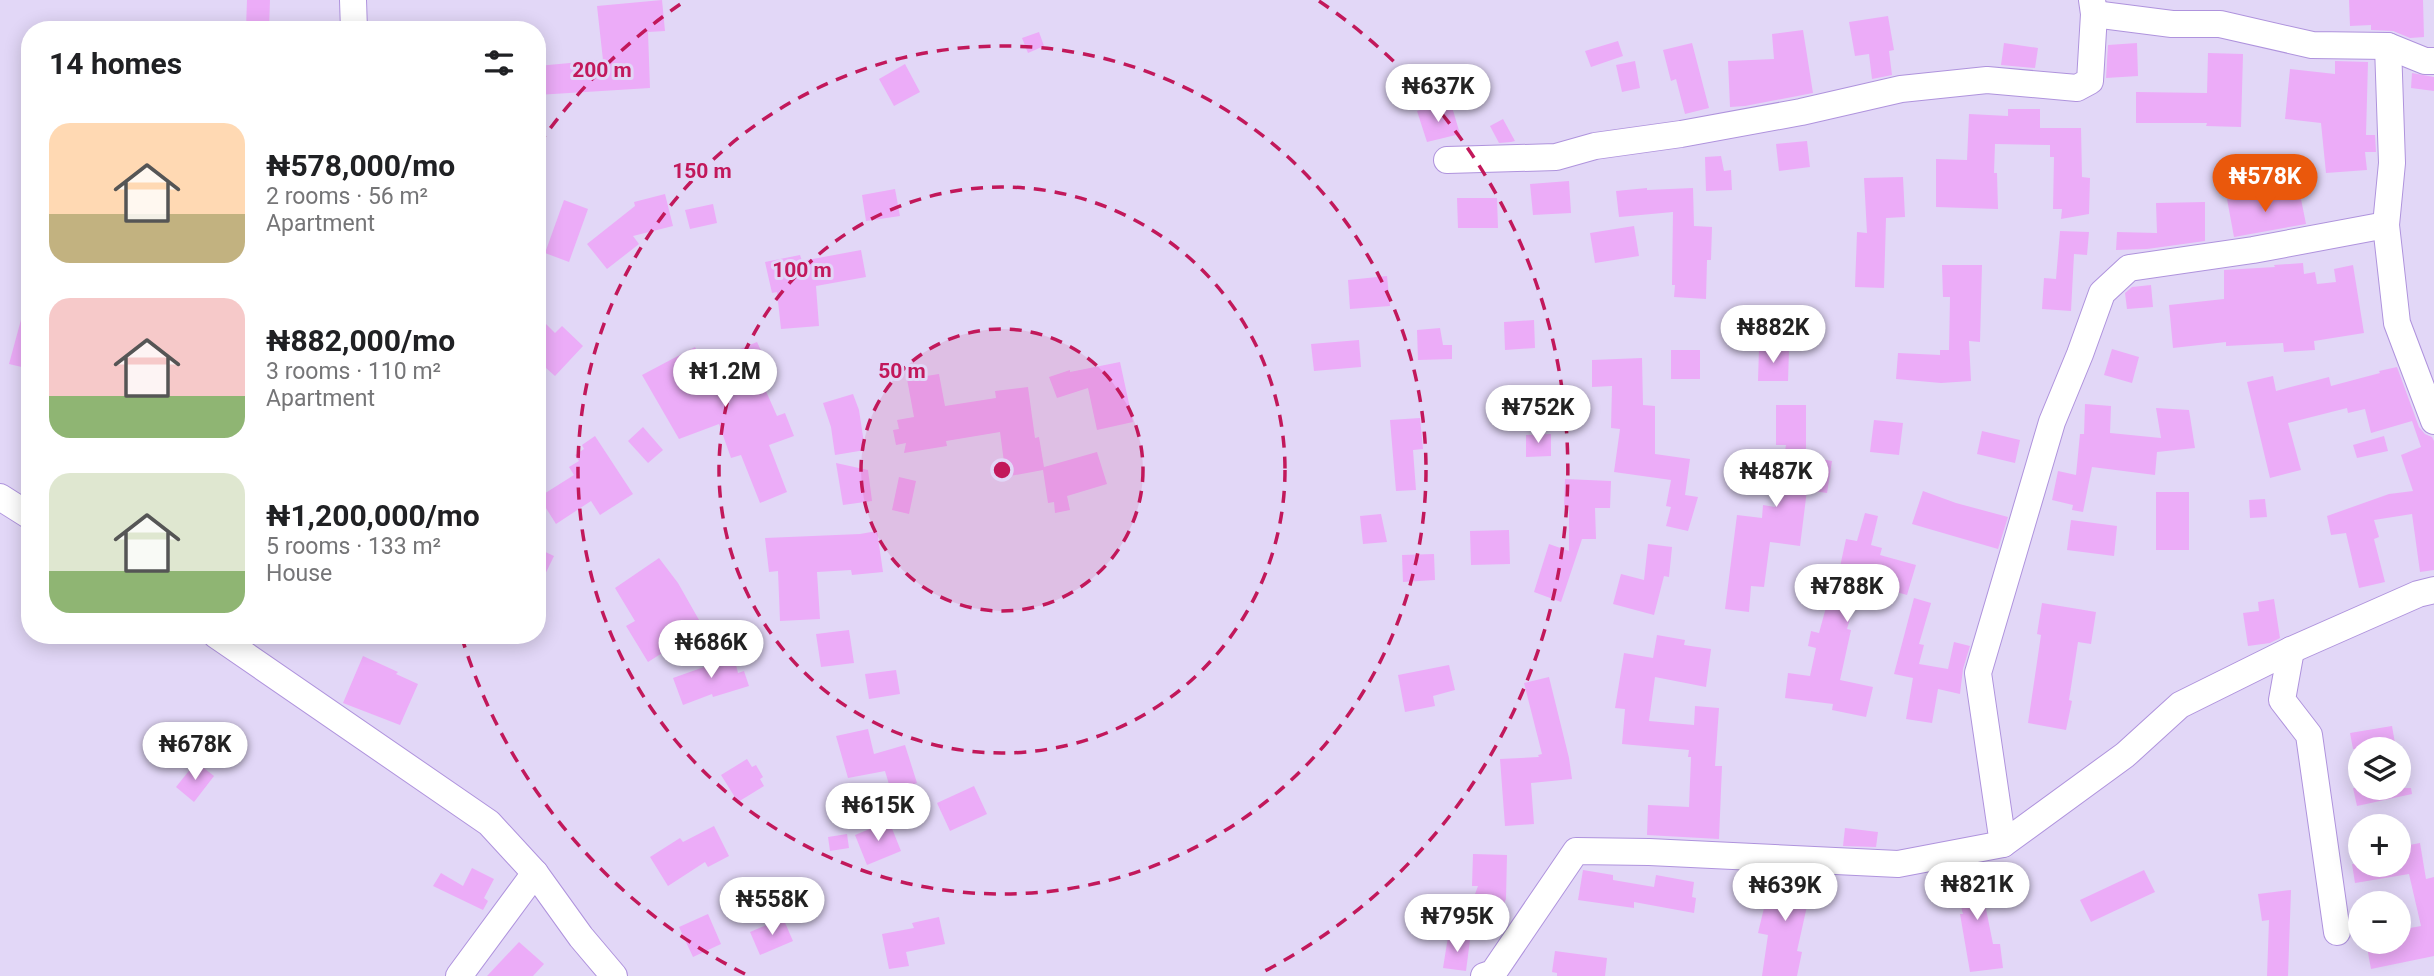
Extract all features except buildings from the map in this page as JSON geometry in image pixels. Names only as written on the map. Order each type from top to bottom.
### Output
[{"type":"street","points":[[353,0],[354,21]]},
{"type":"street","points":[[1447,160],[1556,157],[1595,146],[1681,134],[1801,112],[1901,89],[1987,80],[2077,88],[2090,81],[2093,7],[2172,24],[2220,24],[2312,45],[2388,46],[2425,61],[2434,61]]},
{"type":"street","points":[[2388,46],[2392,163],[2386,225],[2397,323],[2434,421]]},
{"type":"street","points":[[2003,844],[1978,673],[2052,422],[2102,293],[2129,268],[2253,250],[2386,225]]},
{"type":"street","points":[[0,497],[21,510]]},
{"type":"street","points":[[1484,976],[1493,973],[1576,851],[1898,864],[2003,844],[2125,755],[2180,705],[2291,650],[2418,594],[2434,590]]},
{"type":"street","points":[[229,644],[489,824],[535,873],[581,937],[614,976]]},
{"type":"street","points":[[2291,650],[2282,700],[2309,735],[2337,932]]},
{"type":"street","points":[[459,976],[535,873]]}]
